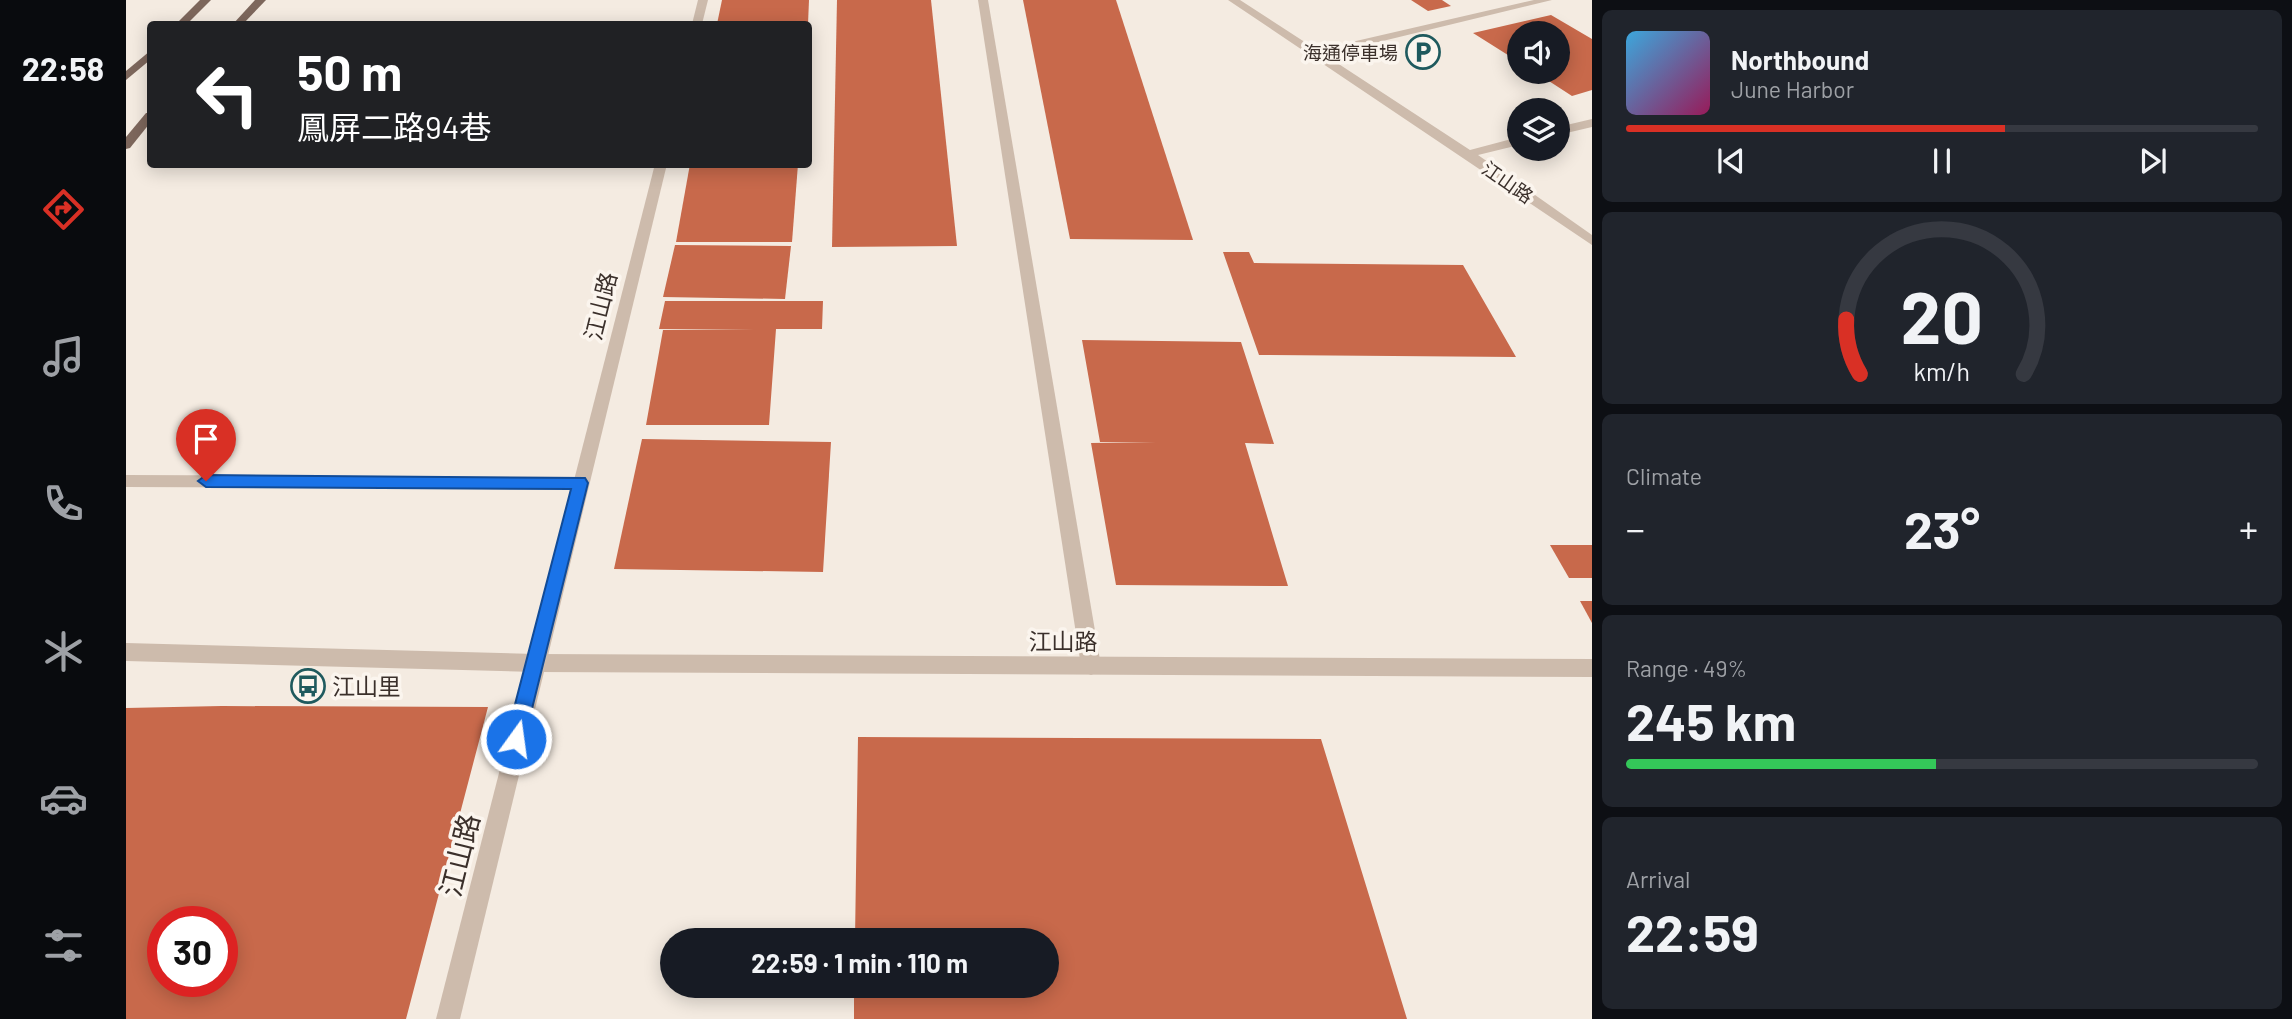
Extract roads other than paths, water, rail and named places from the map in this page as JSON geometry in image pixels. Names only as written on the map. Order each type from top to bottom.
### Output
[{"type":"main road","points":[[184,21],[206,0]]},
{"type":"main road","points":[[240,21],[261,0]]},
{"type":"main road","points":[[126,77],[147,57]]},
{"type":"main road","points":[[126,145],[147,120]]},
{"type":"street","points":[[698,21],[703,0]]},
{"type":"street","points":[[983,0],[1091,666]]},
{"type":"street","points":[[1233,0],[1468,154]]},
{"type":"street","points":[[1315,54],[1547,0]]},
{"type":"street","points":[[1570,128],[1592,123]]},
{"type":"street","name":"江山路","points":[[1468,154],[1507,144]]},
{"type":"street","name":"江山路","points":[[1468,154],[1592,241]]},
{"type":"street","name":"江山路","points":[[448,1019],[534,663],[660,168]]},
{"type":"street","name":"江山路","points":[[126,652],[534,663],[1592,668]]},
{"type":"lane","points":[[126,481],[580,483]]},
{"type":"place","name":"海通停車場","points":[[1423,52]]},
{"type":"place","name":"江山里","points":[[308,686]]}]
